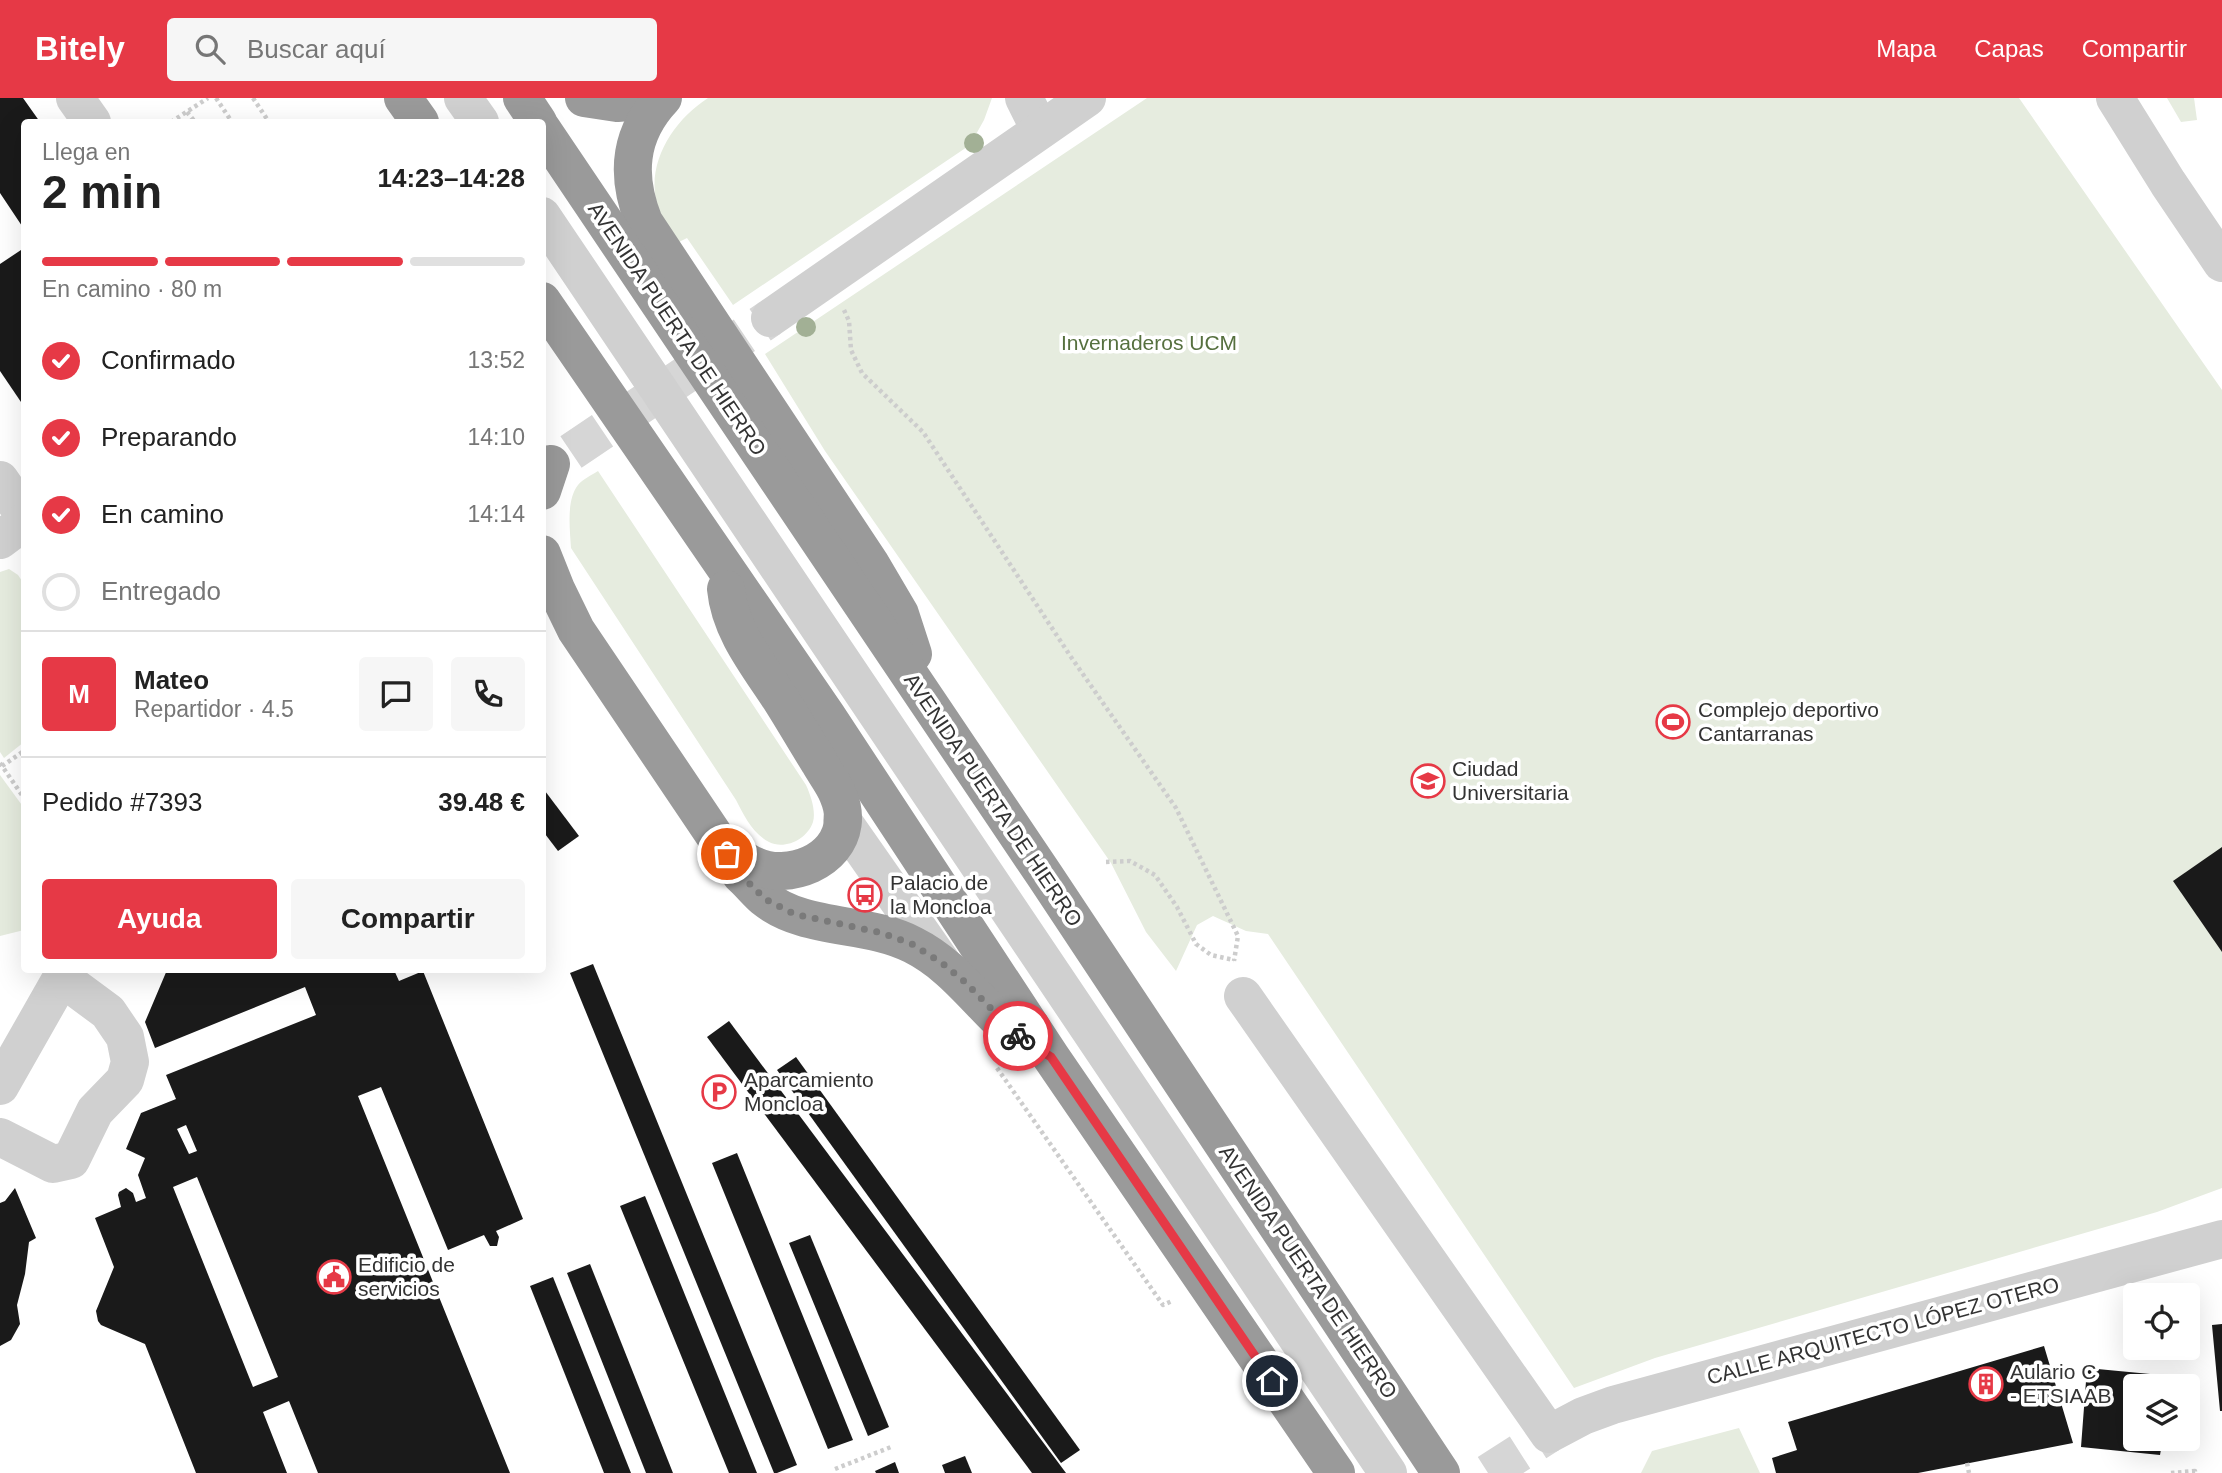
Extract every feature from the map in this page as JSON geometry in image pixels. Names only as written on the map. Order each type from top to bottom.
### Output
[{"type":"highway","points":[[403,98],[417,119]]},
{"type":"highway","points":[[522,98],[536,119]]},
{"type":"highway","points":[[584,98],[617,103],[662,99]]},
{"type":"highway","points":[[662,99],[638,138],[632,158],[635,192],[644,222],[870,563],[900,614],[930,706]]},
{"type":"highway","name":"AVENIDA PUERTA DE HIERRO","points":[[546,135],[1441,1473]]},
{"type":"highway","points":[[546,307],[827,716],[1051,1057],[1335,1473]]},
{"type":"highway","points":[[546,564],[576,630],[741,875],[765,899],[794,914],[882,933],[912,944],[965,982],[1012,1032],[1051,1057]]},
{"type":"highway","points":[[712,833],[741,859],[754,865],[779,871],[794,870],[821,860],[832,850],[840,834],[842,820],[839,796],[834,787],[744,645],[727,603],[724,565]]},
{"type":"highway","points":[[546,606],[576,630]]},
{"type":"street","points":[[75,98],[90,119]]},
{"type":"street","points":[[463,98],[478,119]]},
{"type":"street","points":[[2115,98],[2222,264]]},
{"type":"street","points":[[771,318],[1032,114],[1080,100]]},
{"type":"street","points":[[546,222],[1388,1473]]},
{"type":"street","points":[[0,480],[21,510]]},
{"type":"street","points":[[0,540],[21,524]]},
{"type":"street","points":[[842,820],[942,963]]},
{"type":"street","points":[[0,1086],[64,974],[108,1012],[125,1037],[130,1062],[125,1080],[95,1111],[71,1160],[53,1164],[0,1137]]},
{"type":"street","name":"CALLE ARQUITECTO LÓPEZ OTERO","points":[[1238,978],[1549,1434],[1583,1416],[1613,1405],[2222,1239]]},
{"type":"path","points":[[175,119],[208,98]]},
{"type":"path","points":[[216,98],[230,119]]},
{"type":"path","points":[[253,98],[267,119]]},
{"type":"path","points":[[187,111],[193,119]]},
{"type":"path","points":[[840,299],[849,321],[851,350],[862,373],[923,432],[1071,657],[1176,808],[1238,936],[1238,978]]},
{"type":"path","points":[[21,753],[1,766],[21,794]]},
{"type":"path","points":[[1106,862],[1130,861],[1155,875],[1177,907],[1196,944],[1238,978]]},
{"type":"path","points":[[996,1067],[1163,1305],[1172,1301],[1180,1312]]},
{"type":"path","points":[[835,1469],[891,1447]]},
{"type":"path","points":[[1967,1464],[1969,1473]]},
{"type":"path","points":[[2171,1473],[2195,1473]]},
{"type":"green space","points":[[708,98],[992,98],[970,145],[733,305],[687,238],[679,242],[659,210],[655,194],[658,162],[664,146],[683,119]]},
{"type":"green space","name":"Complejo deportivo Cantarranas","points":[[1147,98],[2019,98],[2222,390],[2222,1188],[2157,1212],[1655,1358],[1574,1388],[1268,934],[1246,931],[1213,916],[1197,925],[1176,971],[1146,932],[1111,863],[825,451],[765,354]]},
{"type":"green space","points":[[2167,98],[2194,98],[2197,120],[2181,122]]},
{"type":"green space","points":[[598,471],[806,785],[814,818],[806,834],[794,842],[775,844],[753,829],[571,548],[570,515],[574,491],[582,481]]},
{"type":"green space","points":[[9,569],[21,580],[21,744],[4,758],[0,752],[0,572]]},
{"type":"green space","points":[[0,775],[21,804],[21,931],[0,936]]},
{"type":"green space","points":[[1739,1428],[1760,1473],[1641,1473],[1652,1451]]},
{"type":"building","points":[[0,98],[23,98],[38,119],[21,119],[21,224],[0,193]]},
{"type":"building","points":[[21,250],[21,402],[0,371],[0,264]]},
{"type":"building","points":[[546,792],[579,836],[558,851],[546,835]]},
{"type":"building","points":[[2222,847],[2222,952],[2173,881]]},
{"type":"building","points":[[593,964],[797,1465],[777,1473],[774,1473],[570,973]]},
{"type":"building","points":[[166,973],[395,973],[399,981],[424,973],[523,1219],[496,1231],[499,1237],[497,1246],[490,1246],[484,1235],[448,1250],[381,1087],[358,1096],[510,1473],[318,1473],[289,1401],[263,1412],[287,1473],[196,1473],[145,1344],[101,1325],[98,1321],[96,1311],[114,1267],[95,1218],[121,1207],[118,1195],[126,1188],[133,1193],[136,1202],[146,1198],[138,1175],[145,1158],[126,1149],[141,1113],[176,1099],[166,1075],[316,1015],[305,987],[155,1048],[145,1022]],"holes":[[[186,1125],[197,1151],[189,1154],[177,1129]],[[197,1177],[278,1377],[253,1387],[173,1187]]]},
{"type":"building","points":[[729,1021],[1066,1473],[1032,1473],[707,1037]]},
{"type":"building","points":[[796,1057],[1080,1450],[1061,1463],[777,1070]]},
{"type":"building","points":[[737,1153],[853,1440],[828,1449],[712,1163]]},
{"type":"building","points":[[15,1188],[36,1238],[29,1242],[17,1305],[20,1324],[11,1340],[0,1346],[0,1203],[5,1201]]},
{"type":"building","points":[[645,1196],[757,1473],[729,1473],[620,1206]]},
{"type":"building","points":[[810,1235],[889,1427],[868,1436],[789,1243]]},
{"type":"building","points":[[590,1264],[673,1473],[646,1473],[567,1273]]},
{"type":"building","points":[[553,1277],[631,1473],[604,1473],[530,1286]]},
{"type":"building","points":[[2222,1324],[2222,1411],[2220,1411],[2212,1325]]},
{"type":"building","name":"Aulario C - ETSIAAB","points":[[2044,1346],[2073,1443],[1918,1473],[1776,1473],[1772,1458],[1797,1450],[1788,1422]]},
{"type":"building","points":[[2087,1368],[2150,1374],[2123,1374],[2123,1451],[2161,1451],[2160,1455],[2081,1447]]},
{"type":"building","points":[[965,1456],[972,1473],[945,1473],[942,1465]]},
{"type":"building","points":[[895,1462],[899,1473],[876,1473],[875,1471]]},
{"type":"tunnel","points":[[571,452],[770,318]]},
{"type":"tunnel","points":[[1488,1473],[1549,1434]]},
{"type":"way so far","points":[[727,854],[741,875],[765,899],[794,914],[882,933],[912,944],[965,982],[1018,1036]]},
{"type":"place","name":"Complejo deportivo Cantarranas","points":[[1673,722]]},
{"type":"place","name":"Ciudad Universitaria","points":[[1428,781]]},
{"type":"place","name":"Palacio de la Moncloa","points":[[865,895]]},
{"type":"place","name":"Aparcamiento Moncloa","points":[[719,1092]]},
{"type":"place","name":"Edificio de servicios","points":[[334,1277]]},
{"type":"place","name":"Aulario C - ETSIAAB","points":[[1986,1384]]},
{"type":"route","points":[[1018,1036],[1051,1057],[1272,1381]]},
{"type":"park label","name":"Invernaderos UCM","points":[[1149,343]]}]
